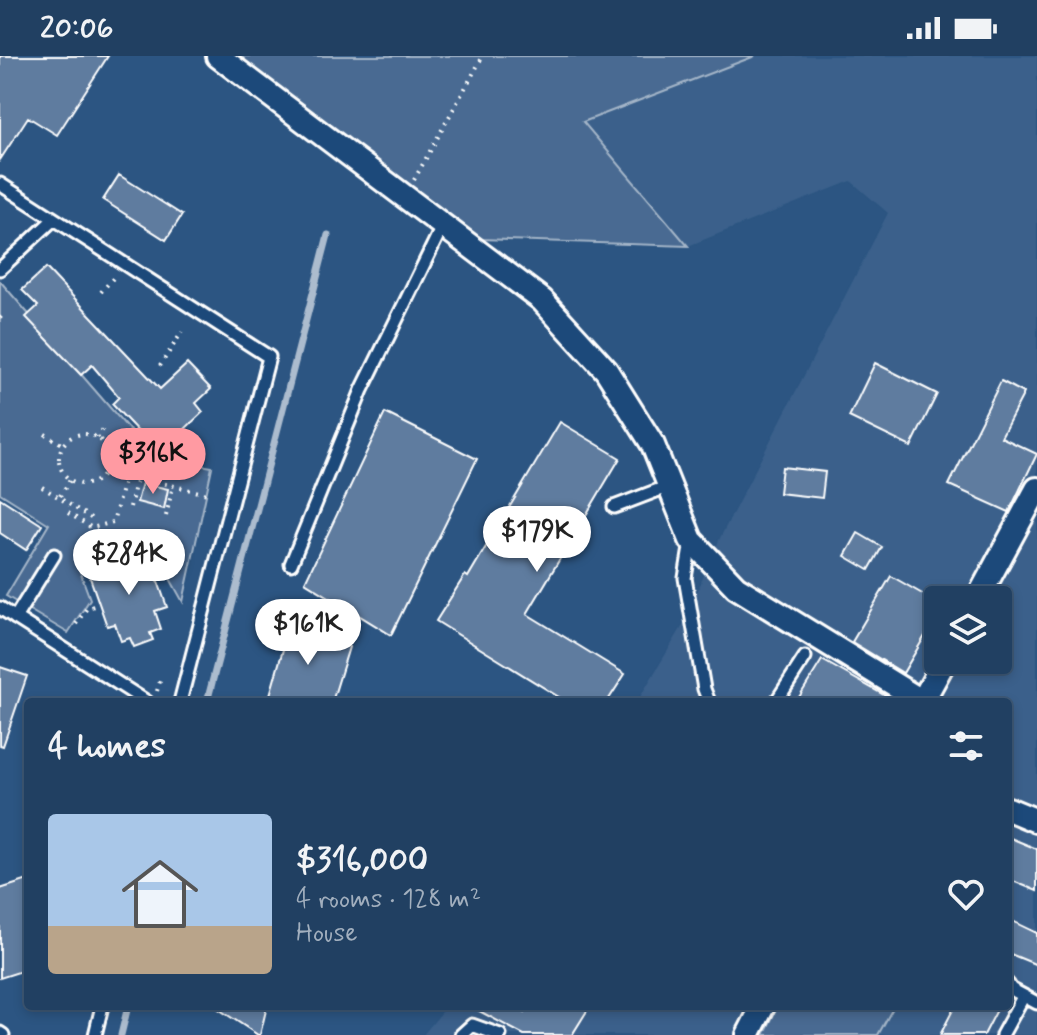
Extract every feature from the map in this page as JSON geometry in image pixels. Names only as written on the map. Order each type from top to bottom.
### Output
[{"type":"street","points":[[218,56],[542,300],[606,370],[653,445],[691,540],[736,587],[916,698]]},
{"type":"street","points":[[985,586],[1037,489]]},
{"type":"street","points":[[924,698],[937,674]]},
{"type":"street","points":[[1012,811],[1037,821]]},
{"type":"street","points":[[748,1035],[761,1010]]},
{"type":"lane","points":[[0,184],[269,357],[181,698]]},
{"type":"lane","points":[[0,269],[54,219]]},
{"type":"lane","points":[[291,564],[362,390],[444,224]]},
{"type":"lane","points":[[614,507],[669,486]]},
{"type":"lane","points":[[691,540],[685,578],[707,698]]},
{"type":"lane","points":[[15,618],[54,555]]},
{"type":"lane","points":[[0,608],[141,698]]},
{"type":"lane","points":[[779,698],[805,657]]},
{"type":"lane","points":[[1012,987],[1037,1003]]},
{"type":"lane","points":[[1002,1035],[1023,997]]},
{"type":"lane","points":[[95,1035],[101,1010]]},
{"type":"lane","points":[[461,1035],[472,1025],[500,1035]]},
{"type":"path","points":[[405,196],[483,56]]},
{"type":"path","points":[[160,366],[182,332]]},
{"type":"path","points":[[97,438],[105,426]]},
{"type":"path","points":[[45,434],[63,445]]},
{"type":"path","points":[[79,435],[97,438],[109,457],[105,473],[89,483],[70,480],[59,460],[63,445],[79,435]]},
{"type":"path","points":[[68,513],[92,528],[113,522],[133,447],[128,446],[122,460]]},
{"type":"path","points":[[105,473],[117,481]]},
{"type":"path","points":[[126,474],[207,494]]},
{"type":"path","points":[[130,507],[137,477]]},
{"type":"path","points":[[60,496],[70,480]]},
{"type":"path","points":[[166,516],[173,486]]},
{"type":"path","points":[[42,487],[94,520]]},
{"type":"path","points":[[76,624],[87,608],[98,605]]},
{"type":"shaded area","points":[[229,56],[755,56],[583,122],[688,246],[479,239]]},
{"type":"shaded area","points":[[755,56],[1037,56],[1037,1035],[423,1035],[444,1010],[1012,1010],[1012,698],[639,698],[682,627],[720,538],[888,213],[851,181],[688,246],[583,122]]},
{"type":"shaded area","points":[[0,281],[152,456],[212,467],[183,602],[158,557],[142,561],[134,544],[78,566],[90,599],[68,633],[6,596],[49,524],[0,493]]},
{"type":"shaded area","points":[[776,1010],[892,1010],[878,1035],[764,1035]]},
{"type":"building","points":[[0,56],[108,56],[57,135],[28,117],[0,160]]},
{"type":"building","points":[[119,175],[182,215],[166,240],[103,200]]},
{"type":"building","points":[[46,268],[160,389],[187,364],[211,389],[196,403],[203,412],[167,446],[153,431],[145,439],[112,404],[119,397],[92,365],[81,375],[26,317],[38,306],[22,290]]},
{"type":"building","points":[[875,363],[937,394],[911,447],[849,417]]},
{"type":"building","points":[[1001,381],[1024,393],[1001,437],[1037,454],[1009,512],[949,485]]},
{"type":"building","points":[[385,413],[477,459],[391,635],[305,582]]},
{"type":"building","points":[[560,422],[620,458],[527,614],[625,674],[610,698],[561,698],[436,621],[465,575],[468,577]]},
{"type":"building","points":[[782,467],[825,472],[822,498],[779,493]]},
{"type":"building","points":[[142,483],[168,489],[164,509],[137,502]]},
{"type":"building","points":[[0,498],[42,525],[26,550],[0,533]]},
{"type":"building","points":[[858,533],[882,547],[869,570],[845,556]]},
{"type":"building","points":[[133,552],[140,569],[152,564],[167,607],[155,611],[161,629],[150,633],[153,640],[134,647],[130,638],[121,641],[115,624],[107,626],[87,569]]},
{"type":"building","points":[[891,576],[924,595],[924,638],[903,673],[852,642]]},
{"type":"building","points":[[292,618],[349,647],[333,698],[269,698]]},
{"type":"building","points":[[822,660],[889,698],[798,698]]},
{"type":"building","points":[[0,667],[27,676],[3,746],[0,745]]},
{"type":"building","points":[[1012,839],[1037,849],[1037,891],[1012,881]]},
{"type":"building","points":[[24,881],[24,970],[0,978],[0,889]]},
{"type":"building","points":[[1012,921],[1037,933],[1037,965],[1012,955]]},
{"type":"building","points":[[220,1010],[266,1010],[258,1035]]},
{"type":"building","points":[[477,1010],[520,1010],[525,1013],[527,1010],[588,1010],[572,1035],[524,1035]]},
{"type":"building","points":[[953,1010],[997,1010],[984,1035],[940,1035]]},
{"type":"waterway","points":[[208,698],[328,235]]},
{"type":"waterway","points":[[121,1035],[127,1010]]}]
